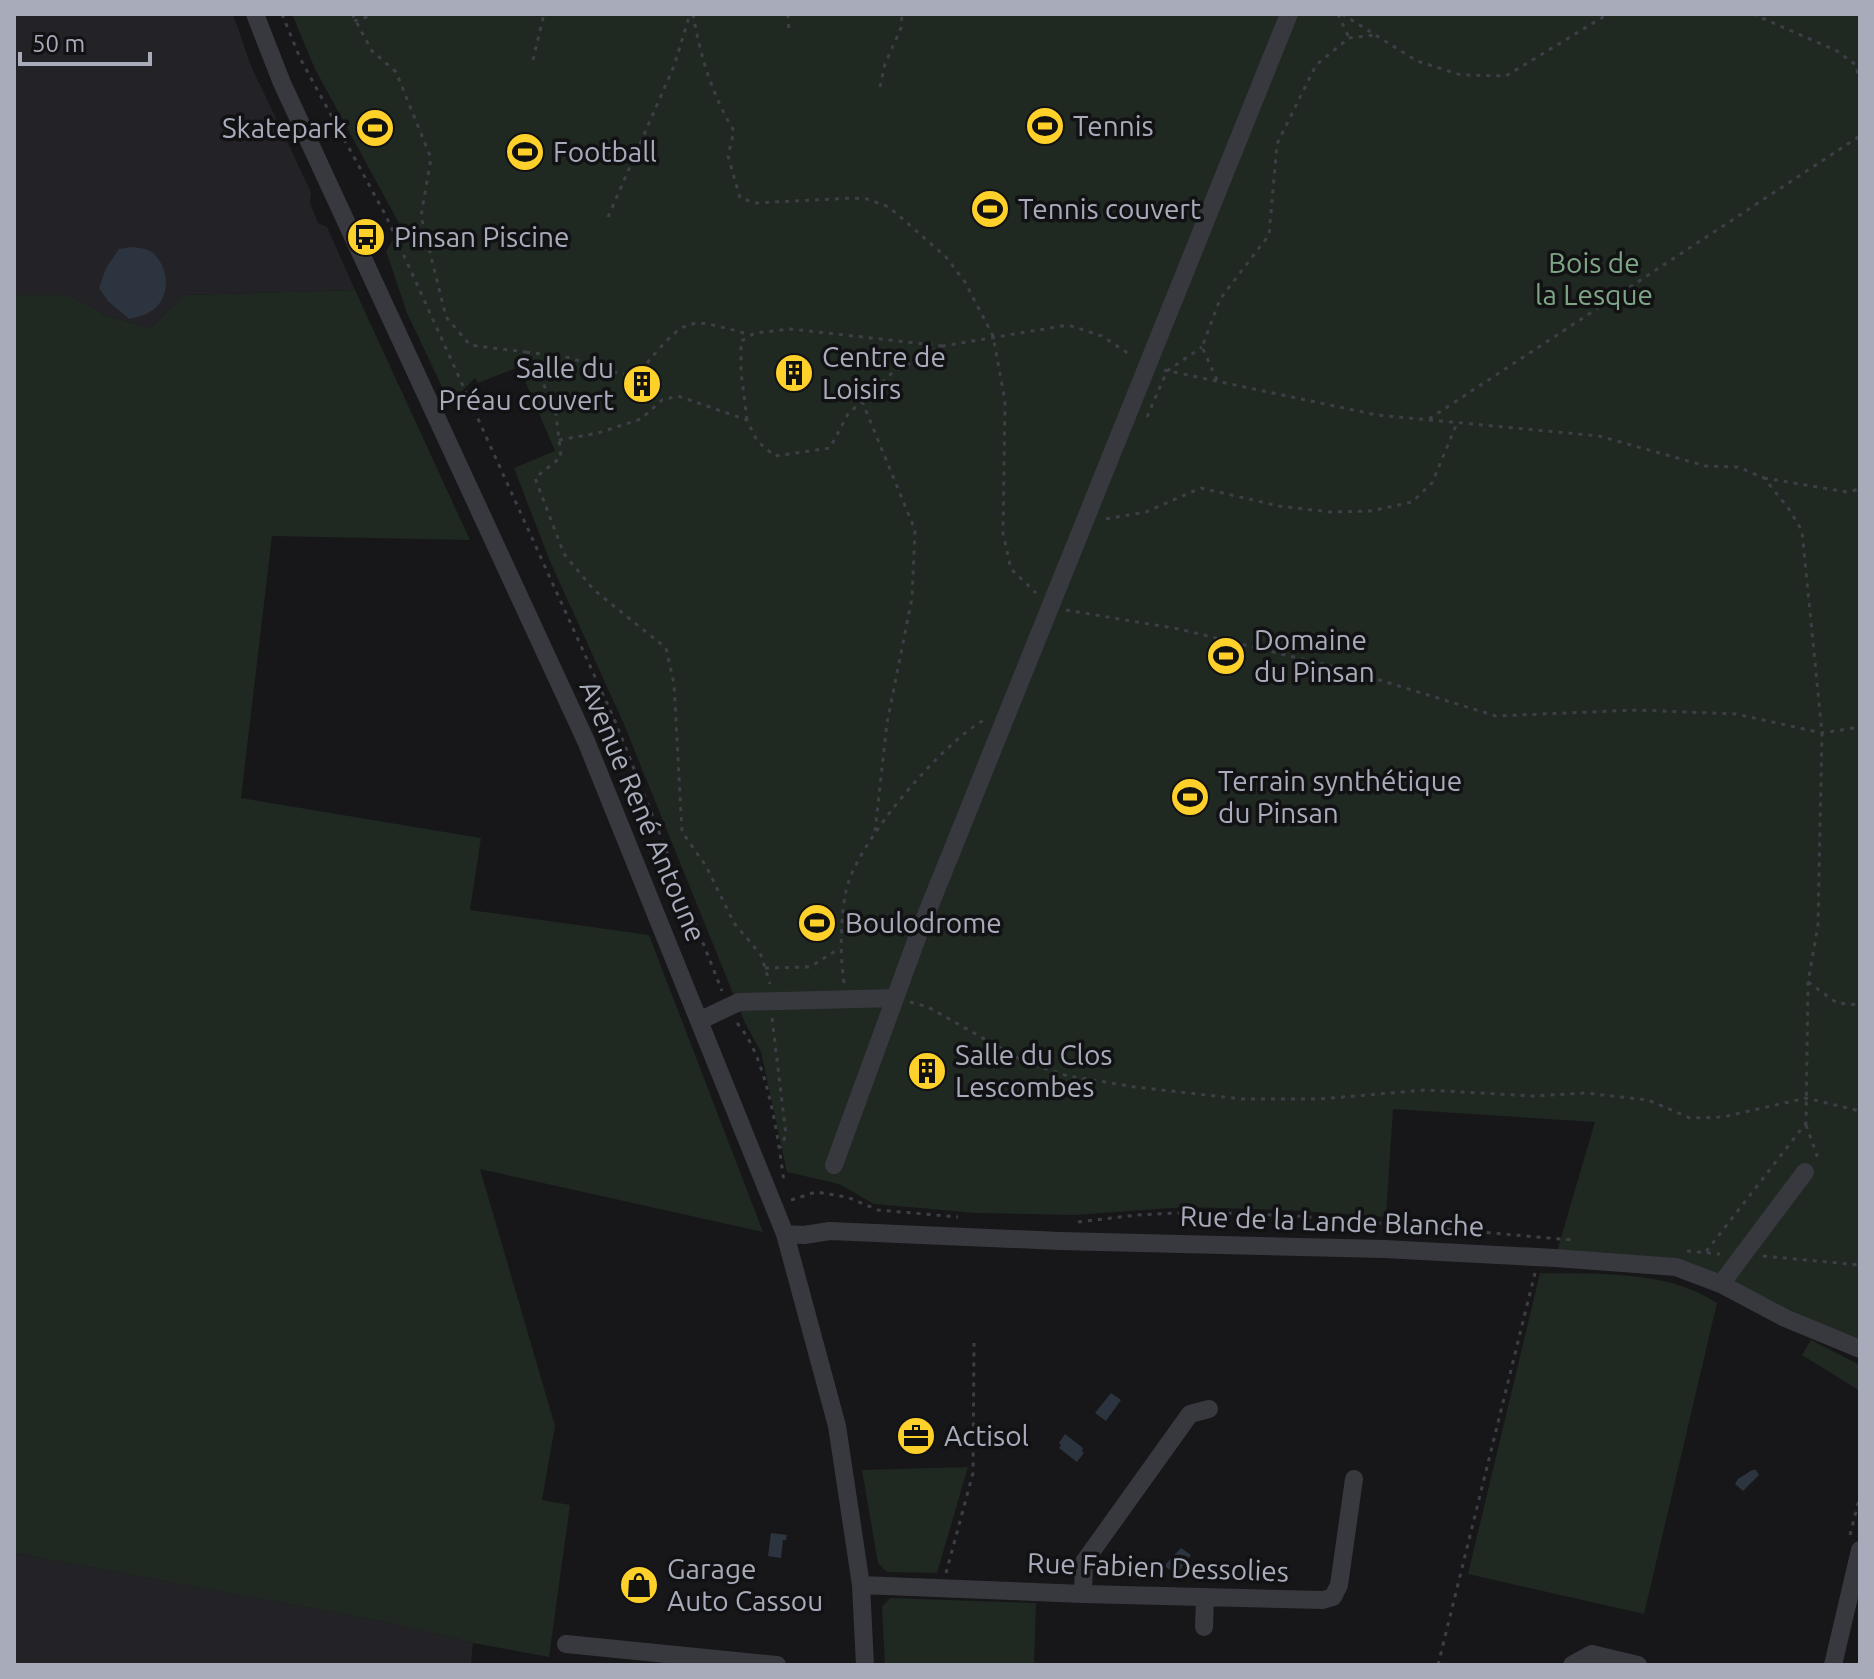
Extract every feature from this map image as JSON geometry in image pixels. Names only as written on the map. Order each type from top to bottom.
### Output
[{"type":"street","name":"Avenue René Antoune","points":[[255,14],[282,83],[586,741],[785,1234],[837,1426],[861,1585],[865,1665]]},
{"type":"street","points":[[834,1165],[895,998],[1010,706],[1289,14]]},
{"type":"street","points":[[699,1021],[739,1002],[895,998]]},
{"type":"street","points":[[1713,1280],[1742,1255],[1805,1172]]},
{"type":"street","name":"Rue de la Lande Blanche","points":[[785,1234],[830,1231],[1538,1257],[1676,1267],[1713,1280],[1785,1318],[1860,1349]]},
{"type":"street","points":[[1083,1594],[1084,1562],[1190,1414],[1209,1409]]},
{"type":"street","name":"Rue Fabien Dessolies","points":[[861,1585],[1323,1600],[1333,1597],[1339,1585],[1354,1479]]},
{"type":"street","points":[[1833,1665],[1860,1550]]},
{"type":"street","points":[[1204,1627],[1205,1597]]},
{"type":"street","points":[[566,1644],[777,1665]]},
{"type":"street","points":[[1572,1665],[1592,1654],[1638,1665]]},
{"type":"path","points":[[282,14],[300,58],[386,216],[615,721],[733,1019],[746,1033],[757,1054],[780,1150],[785,1188]]},
{"type":"path","points":[[352,14],[372,51],[396,72],[431,158],[421,216],[446,317],[470,345],[571,358],[624,374]]},
{"type":"path","points":[[354,21],[377,14]]},
{"type":"path","points":[[533,60],[544,14]]},
{"type":"path","points":[[608,217],[674,66],[691,14]]},
{"type":"path","points":[[691,14],[719,105],[734,131],[728,156],[740,198],[756,203],[852,198],[889,207],[946,257],[965,282],[993,336],[1005,401],[1003,533],[1011,569],[1050,607],[1179,629],[1317,662],[1496,716],[1637,710],[1736,714],[1822,733],[1860,727]]},
{"type":"path","points":[[788,14],[789,34]]},
{"type":"path","points":[[880,87],[885,64],[901,28],[902,14]]},
{"type":"path","points":[[1340,14],[1417,61],[1461,75],[1506,76],[1608,14]]},
{"type":"path","points":[[1340,14],[1349,38]]},
{"type":"path","points":[[1753,14],[1837,51],[1856,65],[1860,84]]},
{"type":"path","points":[[1167,371],[1202,347],[1220,299],[1269,235],[1277,144],[1316,65],[1349,38],[1375,35]]},
{"type":"path","points":[[1428,420],[1860,136]]},
{"type":"path","points":[[647,363],[674,332],[692,323],[752,335]]},
{"type":"path","points":[[943,346],[791,329],[752,335],[741,341],[747,420],[757,441],[775,456],[830,448],[848,414],[892,373],[943,346],[1068,325],[1102,336],[1148,366],[1377,415],[1599,436],[1706,466],[1738,467],[1764,478],[1847,492],[1860,489]]},
{"type":"path","points":[[1202,347],[1218,382]]},
{"type":"path","points":[[526,352],[555,406],[561,457],[535,478],[564,554],[594,590],[666,648],[674,684],[682,832],[706,866],[734,923],[761,955],[773,993],[769,1000],[786,1135],[780,1150]]},
{"type":"path","points":[[559,440],[598,433],[641,419],[662,400],[678,396],[747,420]]},
{"type":"path","points":[[862,401],[915,530],[912,598],[887,723],[875,831]]},
{"type":"path","points":[[1103,520],[1146,512],[1201,488],[1279,506],[1330,512],[1371,511],[1412,502],[1432,483],[1457,423]]},
{"type":"path","points":[[1764,478],[1802,531],[1822,733],[1818,925],[1808,982],[1806,1098],[1806,1123],[1817,1155],[1805,1172]]},
{"type":"path","points":[[846,999],[840,948],[847,888],[875,831],[928,766],[977,724],[1010,706]]},
{"type":"path","points":[[765,968],[810,967],[840,948]]},
{"type":"path","points":[[1808,982],[1837,1003],[1860,1005]]},
{"type":"path","points":[[895,998],[928,1007],[1025,1062],[1068,1076],[1135,1087],[1242,1099],[1319,1099],[1426,1090],[1534,1096],[1585,1093],[1648,1100],[1690,1118],[1723,1117],[1806,1098],[1860,1111]]},
{"type":"path","points":[[1705,1253],[1806,1123]]},
{"type":"path","points":[[787,1201],[816,1192],[847,1197],[878,1210],[971,1218]]},
{"type":"path","points":[[1076,1223],[1137,1215],[1214,1212],[1297,1216],[1581,1241]]},
{"type":"path","points":[[1674,1250],[1860,1265]]},
{"type":"path","points":[[1705,1253],[1713,1280]]},
{"type":"path","points":[[1438,1665],[1538,1257]]},
{"type":"path","points":[[942,1588],[973,1473],[974,1343]]},
{"type":"shaded area","points":[[14,14],[233,14],[251,66],[311,192],[310,203],[318,223],[327,227],[355,290],[183,295],[151,328],[105,315],[70,295],[14,295]]},
{"type":"shaded area","points":[[14,1553],[387,1622],[473,1643],[471,1665],[14,1665]]},
{"type":"green space","name":"Domaine du Pinsan","points":[[292,14],[1860,14],[1860,1342],[1676,1267],[1555,1258],[1595,1122],[1393,1109],[1386,1217],[1185,1207],[1075,1215],[976,1213],[874,1204],[839,1184],[787,1172],[761,1052],[745,1023],[623,722],[549,559],[514,468],[555,451],[519,367],[478,383],[475,378],[461,392],[443,389],[407,313],[386,251],[401,227],[315,69]]},
{"type":"green space","points":[[355,290],[470,540],[272,536],[241,798],[481,838],[470,910],[649,935],[763,1232],[480,1169],[555,1426],[542,1500],[570,1505],[549,1657],[386,1622],[14,1553],[14,295],[70,295],[105,315],[151,328],[183,295]]},
{"type":"green space","points":[[1540,1273],[1608,1274],[1654,1279],[1697,1292],[1717,1303],[1644,1614],[1468,1574]]},
{"type":"green space","points":[[1811,1340],[1860,1365],[1860,1391],[1802,1355]]},
{"type":"green space","points":[[968,1467],[937,1573],[887,1572],[878,1563],[862,1470]]},
{"type":"green space","points":[[890,1598],[1036,1603],[1034,1665],[885,1665],[882,1607]]},
{"type":"water","points":[[131,247],[155,255],[164,270],[166,286],[161,302],[155,308],[129,319],[108,301],[99,288],[106,268],[119,249]]},
{"type":"water","points":[[1111,1393],[1121,1400],[1106,1421],[1095,1413]]},
{"type":"water","points":[[1065,1434],[1083,1448],[1084,1453],[1077,1462],[1059,1448]]},
{"type":"water","points":[[1752,1470],[1759,1475],[1743,1491],[1735,1484]]},
{"type":"water","points":[[771,1533],[787,1535],[783,1540],[781,1558],[768,1556]]},
{"type":"water","points":[[1181,1548],[1191,1555],[1177,1574],[1164,1566]]},
{"type":"place","name":"Tennis","points":[[1045,126]]},
{"type":"place","name":"Skatepark","points":[[375,128]]},
{"type":"place","name":"Football","points":[[525,152]]},
{"type":"place","name":"Tennis couvert","points":[[990,209]]},
{"type":"place","name":"Pinsan Piscine","points":[[366,237]]},
{"type":"place","name":"Centre de Loisirs","points":[[794,373]]},
{"type":"place","name":"Salle du Préau couvert","points":[[642,384]]},
{"type":"place","name":"Domaine du Pinsan","points":[[1226,656]]},
{"type":"place","name":"Terrain synthétique du Pinsan","points":[[1190,797]]},
{"type":"place","name":"Boulodrome","points":[[817,923]]},
{"type":"place","name":"Salle du Clos Lescombes","points":[[927,1071]]},
{"type":"place","name":"Actisol","points":[[916,1436]]},
{"type":"place","name":"Garage Auto Cassou","points":[[639,1585]]},
{"type":"park label","name":"Bois de la Lesque","points":[[1594,279]]}]
